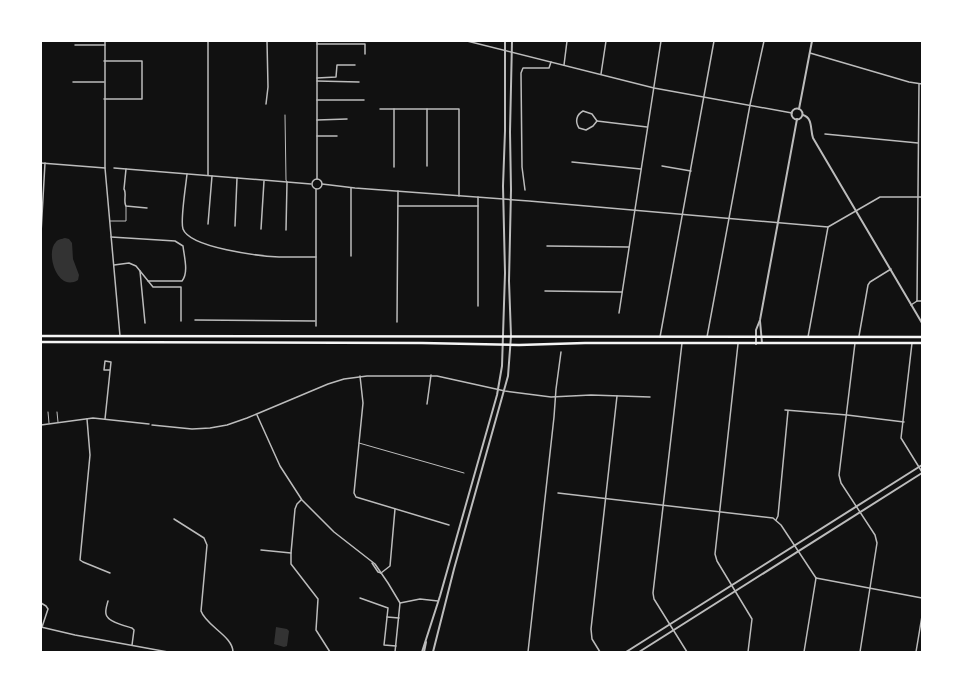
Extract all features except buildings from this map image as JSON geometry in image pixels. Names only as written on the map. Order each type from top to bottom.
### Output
[{"type":"main road","points":[[41,336],[922,337]]},
{"type":"main road","points":[[41,342],[503,344],[922,343]]},
{"type":"street","points":[[105,41],[105,168],[120,342]]},
{"type":"street","points":[[208,41],[208,176]]},
{"type":"street","points":[[266,104],[268,87],[267,41]]},
{"type":"street","points":[[467,41],[654,88],[792,113]]},
{"type":"street","points":[[423,652],[498,390],[502,366],[505,132],[504,41]]},
{"type":"street","points":[[433,652],[454,569],[508,376],[511,344],[509,281],[512,41]]},
{"type":"street","points":[[564,65],[567,41]]},
{"type":"street","points":[[601,74],[606,41]]},
{"type":"street","points":[[619,313],[661,41]]},
{"type":"street","points":[[660,337],[714,41]]},
{"type":"street","points":[[707,337],[750,105],[764,41]]},
{"type":"street","points":[[812,41],[799,109],[802,111],[803,115],[809,118],[813,138],[857,210],[922,323]]},
{"type":"street","points":[[311,184],[313,180],[316,179],[317,42],[365,44],[365,54]]},
{"type":"street","points":[[75,45],[105,44]]},
{"type":"street","points":[[809,52],[921,84],[918,143],[917,301]]},
{"type":"street","points":[[104,61],[142,61],[142,99],[104,99]]},
{"type":"street","points":[[525,190],[522,167],[521,73],[523,68],[549,68],[551,62]]},
{"type":"street","points":[[317,78],[336,77],[337,66],[355,65]]},
{"type":"street","points":[[317,81],[359,82]]},
{"type":"street","points":[[73,82],[104,82]]},
{"type":"street","points":[[317,100],[364,100]]},
{"type":"street","points":[[380,109],[460,109],[460,196]]},
{"type":"street","points":[[394,109],[394,167]]},
{"type":"street","points":[[427,109],[427,166]]},
{"type":"street","points":[[792,113],[794,109],[799,109]]},
{"type":"street","points":[[597,121],[593,126],[586,130],[579,128],[576,121],[579,113],[583,111],[592,114],[597,121],[647,128]]},
{"type":"street","points":[[792,113],[793,117],[797,119]]},
{"type":"street","points":[[756,344],[757,328],[760,320],[797,119],[803,115]]},
{"type":"street","points":[[317,120],[347,119]]},
{"type":"street","points":[[825,134],[918,143]]},
{"type":"street","points":[[317,136],[337,136]]},
{"type":"street","points":[[572,162],[641,169]]},
{"type":"street","points":[[41,163],[105,168]]},
{"type":"street","points":[[41,233],[45,163]]},
{"type":"street","points":[[662,166],[691,171]]},
{"type":"street","points":[[114,168],[311,184],[313,188],[316,189]]},
{"type":"street","points":[[126,169],[124,190],[126,206],[147,208]]},
{"type":"street","points":[[187,174],[182,225],[186,234],[191,238],[215,247],[234,251],[279,257],[316,257]]},
{"type":"street","points":[[208,224],[212,176]]},
{"type":"street","points":[[235,226],[237,178]]},
{"type":"street","points":[[316,179],[320,180],[322,184],[351,188],[503,199],[828,227],[880,197],[922,197]]},
{"type":"street","points":[[261,229],[264,180]]},
{"type":"street","points":[[286,230],[287,182]]},
{"type":"street","points":[[316,189],[320,188],[322,184]]},
{"type":"street","points":[[351,188],[351,256]]},
{"type":"street","points":[[316,189],[316,326]]},
{"type":"street","points":[[397,322],[398,191]]},
{"type":"street","points":[[478,198],[478,306]]},
{"type":"street","points":[[398,206],[478,206]]},
{"type":"street","points":[[808,337],[828,227]]},
{"type":"street","points":[[111,237],[175,241],[183,246],[186,271],[182,281],[148,281]]},
{"type":"street","points":[[547,246],[629,247]]},
{"type":"street","points":[[114,265],[133,264],[153,287],[180,287],[181,321]]},
{"type":"street","points":[[858,338],[868,285],[870,282],[891,270]]},
{"type":"street","points":[[140,271],[145,322]]},
{"type":"street","points":[[545,291],[622,292]]},
{"type":"street","points":[[911,305],[917,301],[922,301]]},
{"type":"street","points":[[195,320],[316,321]]},
{"type":"street","points":[[760,320],[762,343]]},
{"type":"street","points":[[682,343],[653,593],[654,600],[687,652]]},
{"type":"street","points":[[738,343],[715,557],[752,618],[748,652]]},
{"type":"street","points":[[855,343],[839,475],[841,483],[877,540],[860,652]]},
{"type":"street","points":[[639,652],[922,473],[921,466],[902,440],[912,343]]},
{"type":"street","points":[[528,652],[561,352]]},
{"type":"street","points":[[105,419],[111,362],[105,361],[104,370],[110,370]]},
{"type":"street","points":[[426,404],[430,375]]},
{"type":"street","points":[[152,424],[192,429],[227,425],[328,384],[360,376],[430,375],[452,378],[498,390],[556,397],[650,397]]},
{"type":"street","points":[[360,376],[363,403],[354,493],[356,497],[449,525]]},
{"type":"street","points":[[600,652],[592,639],[591,634],[617,396]]},
{"type":"street","points":[[784,410],[847,415],[904,422]]},
{"type":"street","points":[[776,520],[778,516],[789,411]]},
{"type":"street","points":[[257,414],[280,466],[302,500],[334,532],[370,561],[378,572],[381,573],[400,603],[395,652]]},
{"type":"street","points":[[87,419],[90,455],[80,560],[110,573]]},
{"type":"street","points":[[41,425],[87,419],[105,419],[149,424]]},
{"type":"street","points":[[626,652],[921,466]]},
{"type":"street","points":[[558,493],[764,517],[776,520],[781,525],[816,578],[922,598]]},
{"type":"street","points":[[302,500],[297,504],[295,509],[291,564],[318,599],[316,630],[330,652]]},
{"type":"street","points":[[381,573],[390,566],[395,509]]},
{"type":"street","points":[[174,519],[204,538],[206,541],[207,545],[200,606],[201,613],[205,619],[232,644],[233,652]]},
{"type":"street","points":[[261,550],[291,553]]},
{"type":"street","points":[[804,652],[816,578]]},
{"type":"street","points":[[360,598],[388,608],[384,645],[396,646]]},
{"type":"street","points":[[400,603],[420,599],[445,603]]},
{"type":"street","points":[[108,601],[106,615],[108,618],[134,630],[132,645]]},
{"type":"street","points":[[41,603],[48,608],[42,627],[75,635],[168,652]]},
{"type":"street","points":[[916,652],[922,616]]},
{"type":"street","points":[[387,617],[399,618]]},
{"type":"lane","points":[[285,115],[287,182]]},
{"type":"lane","points":[[109,221],[126,221],[126,206]]},
{"type":"lane","points":[[48,412],[49,424]]},
{"type":"lane","points":[[57,412],[58,422]]},
{"type":"lane","points":[[359,443],[464,473]]},
{"type":"shaded area","points":[[65,238],[69,239],[72,243],[73,259],[79,275],[78,280],[71,283],[64,281],[59,276],[55,270],[53,262],[53,247],[58,240]]},
{"type":"shaded area","points":[[276,627],[287,629],[289,631],[287,646],[284,647],[274,644]]}]
